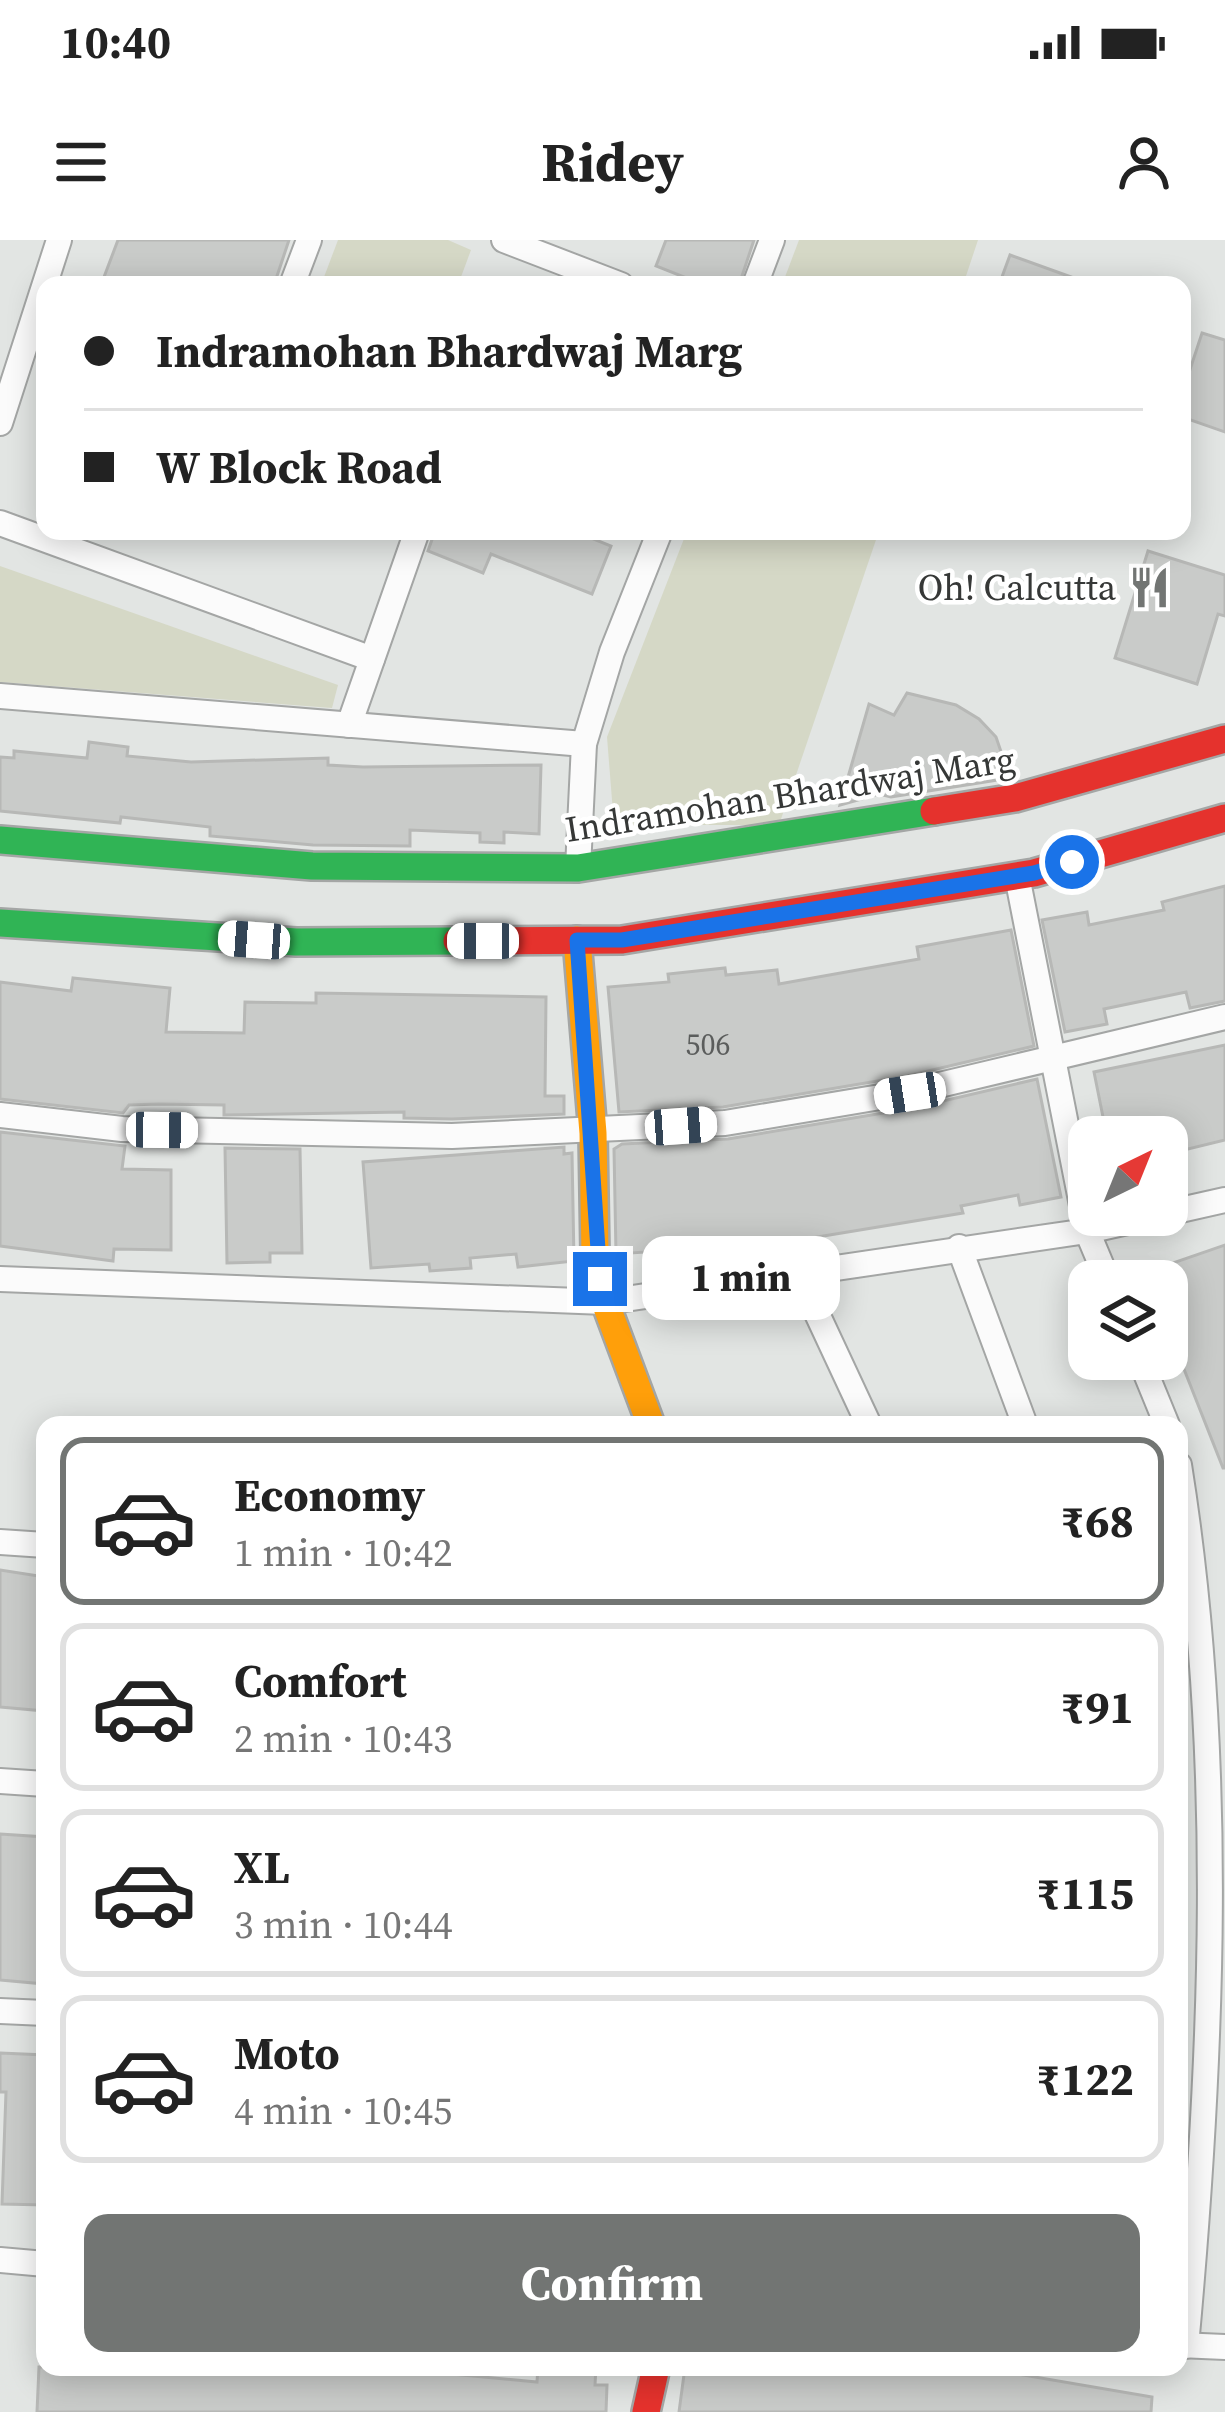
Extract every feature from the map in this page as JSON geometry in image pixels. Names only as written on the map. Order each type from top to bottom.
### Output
[{"type":"street","points":[[50,276],[59,240]]},
{"type":"street","points":[[295,276],[309,240]]},
{"type":"street","points":[[504,240],[598,276]]},
{"type":"street","points":[[758,276],[772,240]]},
{"type":"street","points":[[0,423],[36,323]]},
{"type":"street","points":[[0,523],[36,536]]},
{"type":"street","points":[[47,540],[372,658]]},
{"type":"street","points":[[349,725],[413,540]]},
{"type":"street","points":[[578,868],[584,743],[612,652],[656,540]]},
{"type":"street","points":[[0,697],[584,743]]},
{"type":"street","name":"Indramohan Bhardwaj Marg","points":[[0,840],[312,866],[578,868],[1015,798],[1225,739]]},
{"type":"street","points":[[0,923],[296,942],[622,940],[1017,876],[1225,818]]},
{"type":"street","points":[[1017,876],[1068,1129]]},
{"type":"street","points":[[577,940],[592,1133],[595,1255],[604,1302],[648,1416]]},
{"type":"street","points":[[0,1114],[122,1130],[452,1136],[592,1133],[725,1123],[910,1093],[1225,1017]]},
{"type":"street","points":[[1188,1208],[1225,1200]]},
{"type":"street","points":[[0,1279],[604,1302],[1068,1234]]},
{"type":"street","points":[[959,1247],[1022,1416]]},
{"type":"street","points":[[799,1276],[865,1416]]},
{"type":"street","points":[[1149,1380],[1163,1416]]},
{"type":"street","points":[[1188,1486],[1213,1544],[1224,1703],[1224,1939],[1188,2287]]},
{"type":"street","points":[[0,1542],[36,1544]]},
{"type":"street","points":[[0,1781],[36,1783]]},
{"type":"street","points":[[0,2011],[36,2013]]},
{"type":"street","points":[[0,2260],[36,2263]]},
{"type":"street","points":[[1188,2345],[1225,2347]]},
{"type":"street","points":[[646,2412],[654,2376]]},
{"type":"green space","points":[[338,240],[448,240],[471,250],[461,276],[324,276]]},
{"type":"green space","points":[[799,240],[978,240],[966,276],[785,276]]},
{"type":"green space","points":[[684,540],[876,540],[779,825],[614,825],[607,737]]},
{"type":"green space","points":[[0,566],[338,685],[332,708],[0,682]]},
{"type":"building","points":[[118,240],[289,240],[277,276],[104,276]]},
{"type":"building","points":[[666,240],[754,240],[742,276],[681,276],[656,266]]},
{"type":"building","points":[[1010,255],[1068,276],[1002,276]]},
{"type":"building","points":[[1202,333],[1225,340],[1225,432],[1191,420],[1191,367]]},
{"type":"building","points":[[432,540],[596,540],[611,546],[592,594],[491,554],[483,573],[428,551]]},
{"type":"building","points":[[1148,551],[1225,575],[1225,616],[1218,614],[1197,684],[1115,658]]},
{"type":"building","points":[[907,693],[956,705],[979,719],[996,737],[1010,778],[891,797],[879,794],[840,805],[869,704],[894,715]]},
{"type":"building","points":[[89,742],[128,747],[127,756],[191,762],[328,758],[328,765],[363,767],[541,765],[539,834],[504,832],[504,843],[480,842],[480,833],[410,830],[410,846],[313,845],[210,836],[210,827],[121,817],[120,823],[0,811],[0,757],[14,758],[14,751],[87,758]]},
{"type":"building","points":[[1225,886],[1225,1001],[1190,1008],[1186,992],[1104,1009],[1107,1024],[1065,1032],[1042,920],[1087,912],[1089,925],[1164,910],[1162,902]]},
{"type":"building","points":[[1011,930],[1034,1046],[907,1076],[723,1107],[619,1112],[608,987],[669,982],[668,974],[725,968],[726,975],[777,970],[779,984],[919,959],[917,947]]},
{"type":"building","points":[[73,978],[170,988],[166,1032],[244,1033],[245,1002],[316,1003],[316,993],[546,997],[545,1096],[564,1096],[564,1114],[452,1119],[404,1118],[404,1112],[224,1115],[224,1105],[159,1104],[129,1105],[123,1113],[0,1099],[0,982],[71,991]]},
{"type":"building","points":[[1225,1045],[1225,1140],[1188,1149],[1188,1116],[1103,1116],[1094,1072]]},
{"type":"building","points":[[1037,1079],[1061,1197],[1020,1205],[1018,1195],[961,1206],[963,1213],[781,1243],[616,1254],[614,1149],[622,1144],[728,1139],[913,1108]]},
{"type":"building","points":[[0,1132],[125,1146],[122,1169],[171,1170],[171,1250],[114,1249],[113,1261],[0,1246]]},
{"type":"building","points":[[564,1147],[564,1154],[572,1153],[574,1261],[518,1267],[516,1254],[470,1258],[471,1268],[430,1271],[429,1264],[371,1268],[363,1162]]},
{"type":"building","points":[[225,1148],[300,1149],[302,1253],[270,1253],[270,1262],[227,1263]]},
{"type":"building","points":[[1225,1245],[1225,1468],[1188,1379],[1188,1260],[1182,1260]]},
{"type":"building","points":[[0,1570],[36,1576],[36,1710],[0,1707]]},
{"type":"building","points":[[0,1834],[36,1836],[36,1983],[0,1980]]},
{"type":"building","points":[[0,2053],[36,2055],[36,2205],[2,2204],[6,2092],[0,2092]]},
{"type":"building","points":[[39,2376],[472,2376],[537,2382],[537,2376],[596,2376],[595,2385],[607,2385],[606,2412],[37,2412]]},
{"type":"building","points":[[684,2376],[1029,2376],[1152,2397],[1151,2412],[679,2412]]},
{"type":"traffic: fast","points":[[0,840],[312,866],[578,868],[934,811]]},
{"type":"traffic: fast","points":[[0,923],[296,942],[457,941]]},
{"type":"traffic: slow","points":[[577,940],[593,1133],[595,1255],[605,1302],[648,1416]]},
{"type":"traffic: jam","points":[[934,811],[1015,798],[1225,739]]},
{"type":"traffic: jam","points":[[457,941],[622,940],[1034,873],[1225,818]]},
{"type":"traffic: jam","points":[[646,2412],[654,2376]]},
{"type":"place","name":"Oh! Calcutta","points":[[1150,587]]},
{"type":"route","points":[[600,1279],[577,940],[622,940],[1034,873],[1072,862]]}]
